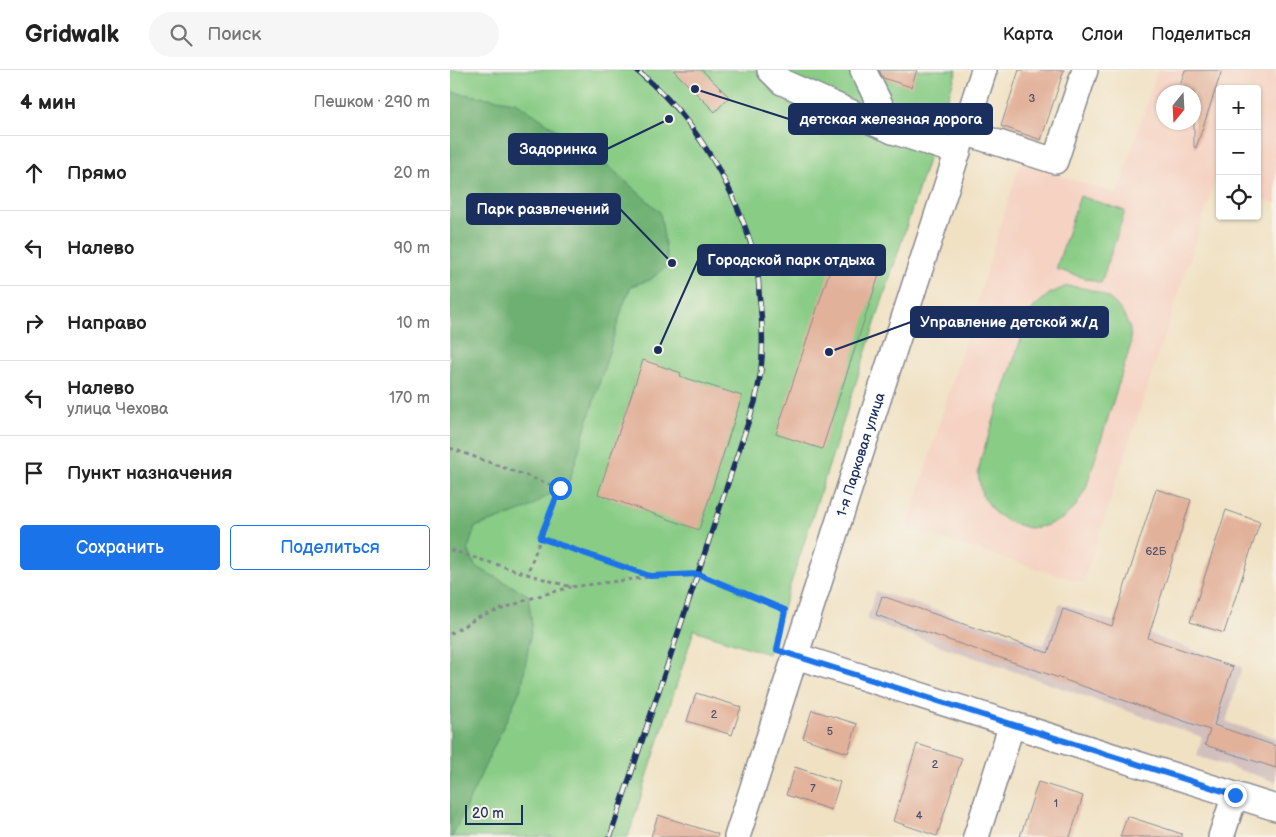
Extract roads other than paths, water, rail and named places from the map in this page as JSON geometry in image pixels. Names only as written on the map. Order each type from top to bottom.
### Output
[{"type":"street","points":[[770,70],[782,82],[893,132],[961,142],[1055,161],[1085,70]]},
{"type":"street","points":[[863,70],[893,132]]},
{"type":"street","name":"1-я Парковая улица","points":[[737,837],[984,70]]},
{"type":"street","points":[[796,656],[1276,808]]},
{"type":"street","points":[[976,837],[1012,724]]},
{"type":"street","points":[[1221,837],[1235,795]]},
{"type":"railway","points":[[610,837],[755,402],[761,373],[762,350],[762,321],[757,266],[750,239],[732,195],[713,160],[691,127],[666,97],[636,70]]},
{"type":"place","name":"детская железная дорога","points":[[695,89]]},
{"type":"place","name":"Задоринка","points":[[669,119]]},
{"type":"place","name":"Парк развлечений","points":[[672,263]]},
{"type":"place","name":"Городской парк отдыха","points":[[658,350]]},
{"type":"place","name":"Управление детской ж/д","points":[[829,352]]}]
